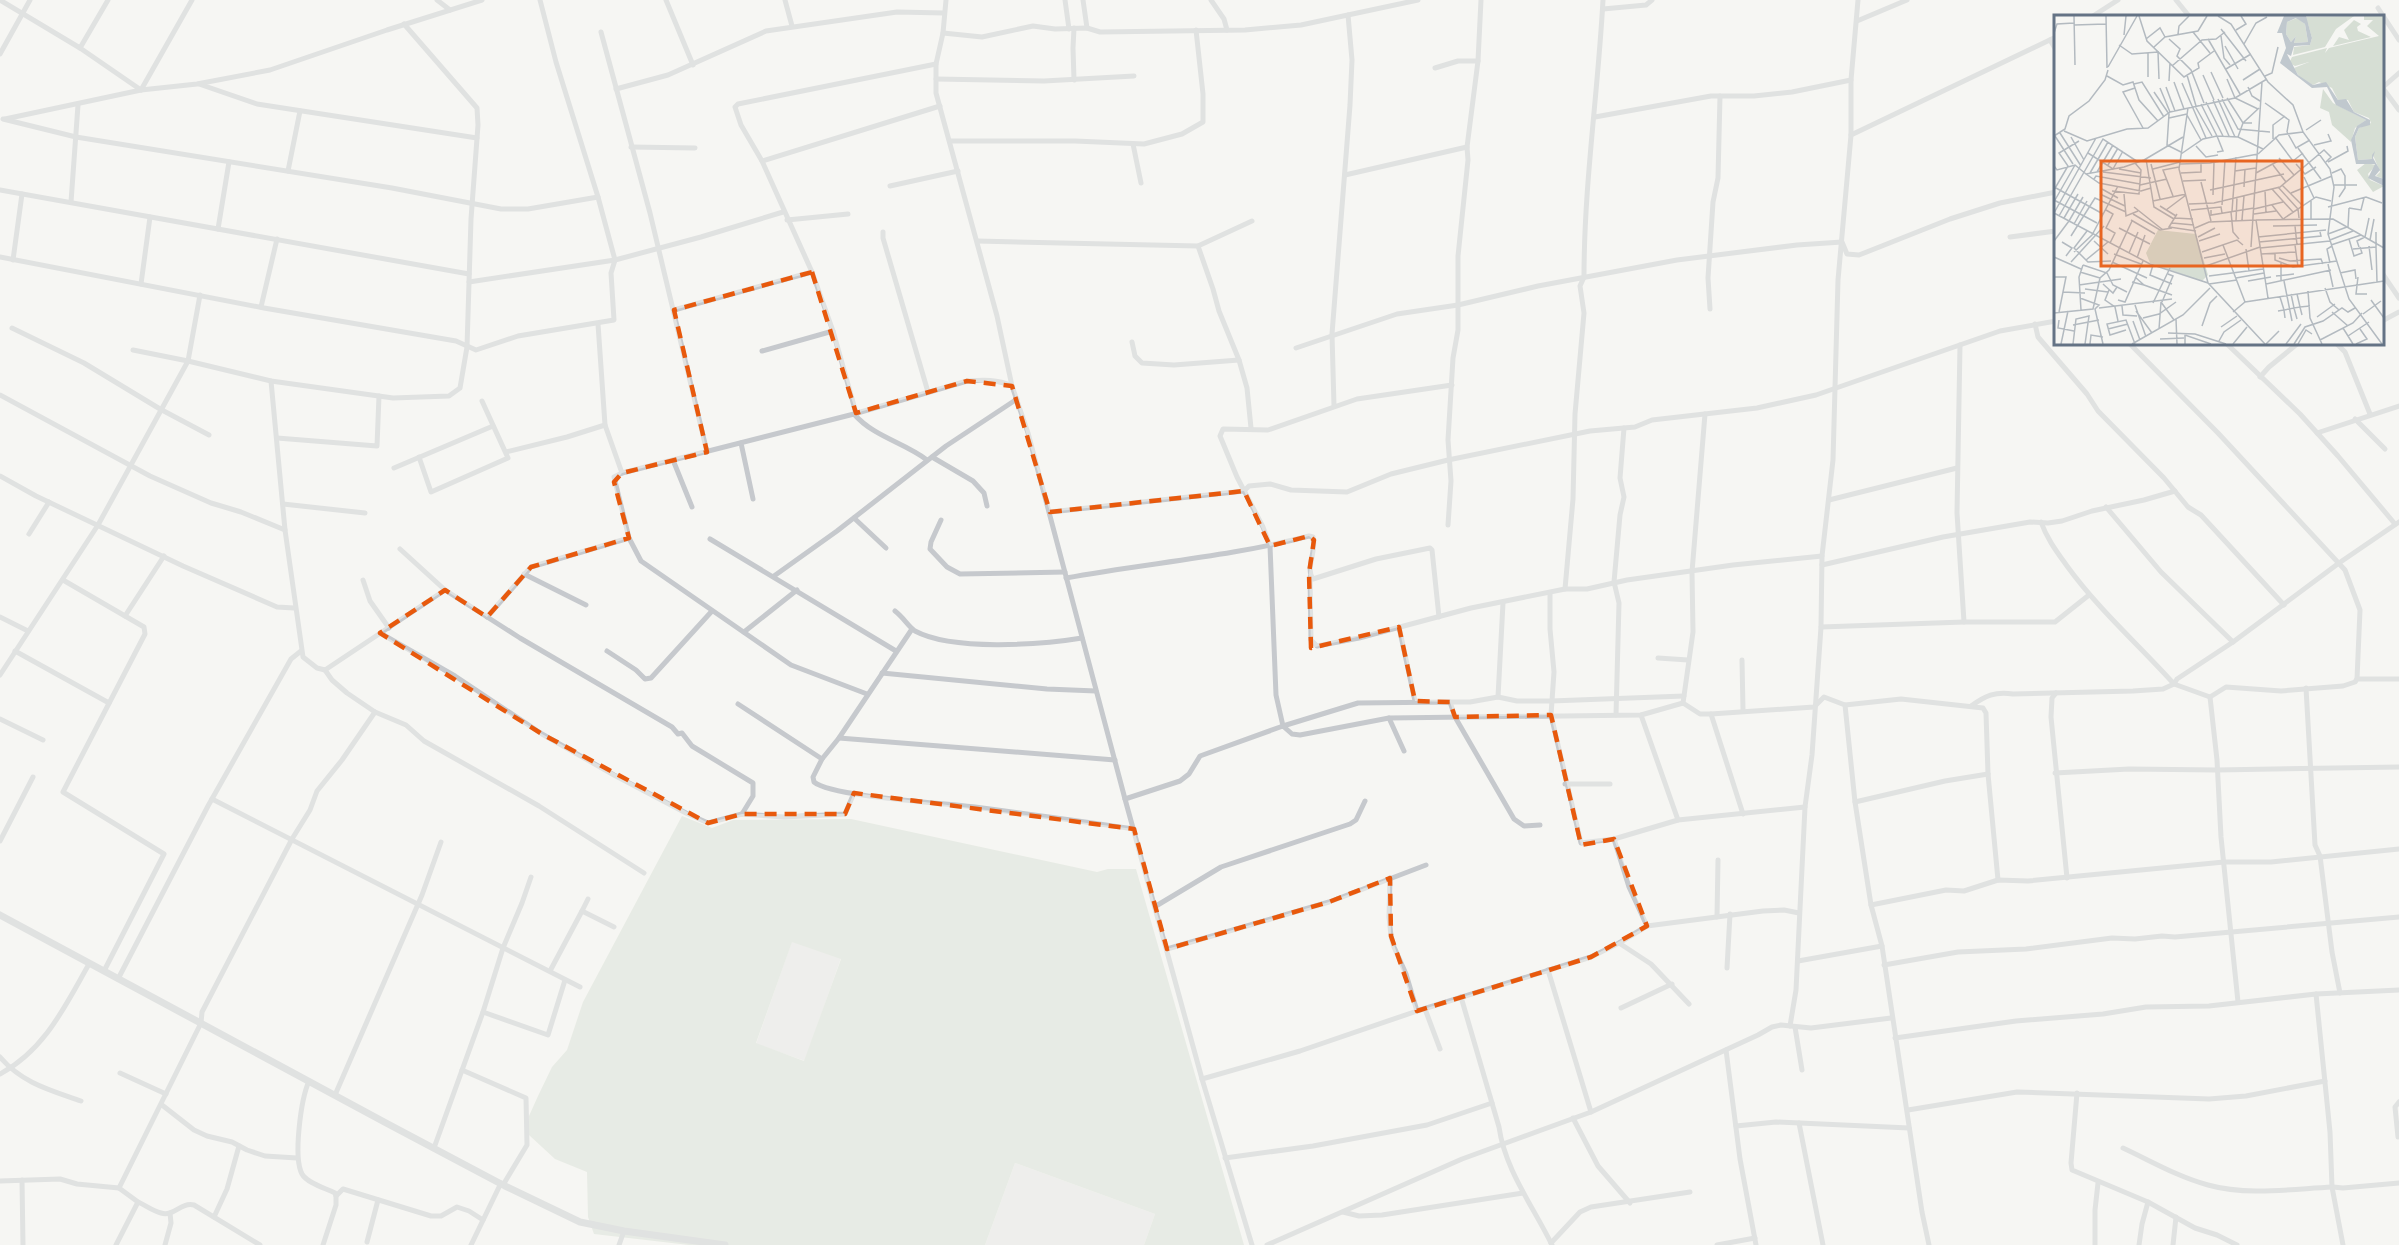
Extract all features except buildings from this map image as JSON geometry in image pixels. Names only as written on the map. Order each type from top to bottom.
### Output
[{"type":"street","points":[[0,0],[80,48],[141,90]]},
{"type":"street","points":[[0,54],[30,0]]},
{"type":"street","points":[[80,48],[108,0]]},
{"type":"street","points":[[141,90],[192,0]]},
{"type":"street","points":[[437,0],[450,10]]},
{"type":"street","points":[[1,119],[78,105],[141,90],[197,84],[270,70],[482,0]]},
{"type":"street","points":[[0,257],[261,307],[456,341],[476,350],[518,336],[614,320],[612,273],[615,260],[556,62],[540,0]]},
{"type":"street","points":[[666,0],[693,65]]},
{"type":"street","points":[[785,0],[792,26]]},
{"type":"street","points":[[946,0],[943,33],[936,64],[940,106],[997,316],[1012,386],[1029,433],[1114,760],[1202,1079],[1252,1245]]},
{"type":"street","points":[[1065,0],[1072,28],[1074,80]]},
{"type":"street","points":[[1083,0],[1088,28]]},
{"type":"street","points":[[1211,0],[1224,19],[1227,30]]},
{"type":"street","points":[[943,33],[982,37],[1026,26],[1088,28],[1100,32],[1302,26],[1418,0]]},
{"type":"street","points":[[1448,525],[1451,481],[1448,460],[1458,304],[1458,256],[1468,160],[1467,147],[1478,61],[1480,0]]},
{"type":"street","points":[[1565,590],[1584,313],[1580,286],[1584,277],[1586,191],[1595,117],[1603,0]]},
{"type":"street","points":[[1603,9],[1646,5],[1652,0]]},
{"type":"street","points":[[1802,1070],[1793,1027],[1799,912],[1805,807],[1812,755],[1821,627],[1822,556],[1833,460],[1838,280],[1851,135],[1851,80],[1858,0]]},
{"type":"street","points":[[1857,21],[1907,0]]},
{"type":"street","points":[[2095,15],[2118,0]]},
{"type":"street","points":[[2176,0],[2188,15]]},
{"type":"street","points":[[2378,8],[2383,15]]},
{"type":"street","points":[[616,89],[642,83],[693,65],[766,31],[897,12],[944,13]]},
{"type":"street","points":[[1334,406],[1332,334],[1352,60],[1348,15]]},
{"type":"street","points":[[2384,17],[2399,40]]},
{"type":"street","points":[[133,350],[188,360],[271,381],[393,398],[449,396],[460,388],[467,347],[477,108],[404,24]]},
{"type":"street","points":[[950,141],[1133,144],[1156,143],[1182,134],[1203,123],[1203,94],[1196,30]]},
{"type":"street","points":[[602,32],[674,309],[707,452]]},
{"type":"street","points":[[1851,135],[1948,90],[2017,54],[2053,39]]},
{"type":"street","points":[[1435,68],[1458,61],[1478,61]]},
{"type":"street","points":[[936,64],[738,104],[735,113],[762,161],[812,272],[833,331],[855,413],[862,424],[883,437],[963,473],[984,493],[987,506]]},
{"type":"street","points":[[2384,86],[2399,73]]},
{"type":"street","points":[[936,79],[1011,81],[1134,76]]},
{"type":"street","points":[[1595,117],[1720,96],[1754,96],[1792,92],[1851,80]]},
{"type":"street","points":[[197,84],[257,104],[477,138]]},
{"type":"street","points":[[2384,88],[2399,110]]},
{"type":"street","points":[[1710,309],[1708,278],[1713,202],[1718,178],[1720,96]]},
{"type":"street","points":[[71,202],[78,105]]},
{"type":"street","points":[[762,161],[940,106]]},
{"type":"street","points":[[288,171],[300,111]]},
{"type":"street","points":[[1,119],[76,137],[392,188],[501,209],[528,209],[598,197]]},
{"type":"street","points":[[1133,144],[1141,183]]},
{"type":"street","points":[[631,147],[695,148]]},
{"type":"street","points":[[1345,175],[1467,147]]},
{"type":"street","points":[[218,229],[229,162]]},
{"type":"street","points":[[890,186],[958,171]]},
{"type":"street","points":[[0,190],[469,274]]},
{"type":"street","points":[[1842,242],[1847,254],[1859,255],[1950,219],[2000,203],[2054,192]]},
{"type":"street","points":[[13,260],[22,194]]},
{"type":"street","points":[[469,282],[615,260],[783,212]]},
{"type":"street","points":[[787,220],[848,214]]},
{"type":"street","points":[[141,284],[150,217]]},
{"type":"street","points":[[977,242],[1198,246],[1252,221]]},
{"type":"street","points":[[2010,237],[2054,231]]},
{"type":"street","points":[[883,232],[896,288],[928,392]]},
{"type":"street","points":[[261,307],[277,239]]},
{"type":"street","points":[[1296,348],[1397,314],[1458,304],[1584,277],[1677,260],[1797,245],[1842,242]]},
{"type":"street","points":[[1198,246],[1214,289],[1219,312],[1239,360],[1247,388],[1251,429]]},
{"type":"street","points":[[674,309],[812,272]]},
{"type":"street","points":[[2384,276],[2399,298]]},
{"type":"street","points":[[0,675],[98,525],[188,360],[200,295]]},
{"type":"street","points":[[2384,320],[2399,312]]},
{"type":"street","points":[[1050,512],[1244,491],[1249,486],[1270,484],[1291,490],[1347,492],[1408,469],[1448,460],[1575,434],[1624,428],[1652,420],[1757,408],[1800,399],[2000,331],[2054,321]]},
{"type":"street","points":[[598,324],[606,425],[622,473]]},
{"type":"street","points":[[2035,324],[2038,337],[2087,394],[2097,411],[2188,507],[2201,515],[2284,605]]},
{"type":"street","points":[[12,328],[84,363],[160,409],[209,435]]},
{"type":"street","points":[[762,351],[833,331]]},
{"type":"street","points":[[1132,342],[1135,356],[1142,363],[1174,364],[1239,360]]},
{"type":"street","points":[[1960,345],[1957,468],[1964,622]]},
{"type":"street","points":[[2131,345],[2339,563],[2354,588],[2360,610],[2357,679]]},
{"type":"street","points":[[1971,706],[1985,695],[2003,692],[2013,694],[2163,689],[2174,684],[2177,679],[2233,642],[2397,523],[2317,433],[2228,345]]},
{"type":"street","points":[[2260,377],[2296,345]]},
{"type":"street","points":[[2338,345],[2345,352],[2370,414]]},
{"type":"street","points":[[271,381],[294,608],[303,657],[317,669],[325,670],[445,590]]},
{"type":"street","points":[[867,694],[791,665],[641,561],[629,538],[614,477],[966,381],[1001,381],[1012,386]]},
{"type":"street","points":[[1452,385],[1372,395],[1334,406],[1277,428],[1268,430],[1223,429],[1220,434],[1270,546],[1276,695],[1283,726],[1292,734],[1300,735],[1389,718],[1641,715],[1683,700]]},
{"type":"street","points":[[0,395],[131,466],[211,503],[241,512],[285,530]]},
{"type":"street","points":[[276,438],[376,446],[379,396]]},
{"type":"street","points":[[774,576],[854,518],[930,458],[1017,399]]},
{"type":"street","points":[[419,457],[431,492],[508,458],[482,401]]},
{"type":"street","points":[[2317,433],[2399,406]]},
{"type":"street","points":[[1683,700],[1693,632],[1692,572],[1705,414]]},
{"type":"street","points":[[2355,419],[2385,449]]},
{"type":"street","points":[[506,452],[606,425]]},
{"type":"street","points":[[394,468],[493,426]]},
{"type":"street","points":[[1616,715],[1619,603],[1614,582],[1620,515],[1624,497],[1620,478],[1624,428]]},
{"type":"street","points":[[741,443],[753,499]]},
{"type":"street","points":[[673,460],[692,507]]},
{"type":"street","points":[[1829,500],[1957,468]]},
{"type":"street","points":[[0,476],[98,525],[277,607],[294,608]]},
{"type":"street","points":[[1822,565],[1959,535],[2030,522],[2062,521],[2106,507],[2175,491]]},
{"type":"street","points":[[29,534],[50,502]]},
{"type":"street","points":[[283,504],[365,513]]},
{"type":"street","points":[[2106,507],[2161,572],[2233,642]]},
{"type":"street","points":[[854,518],[886,548]]},
{"type":"street","points":[[941,520],[930,549],[947,567],[960,574],[1066,575],[1270,546],[1313,537],[1315,543],[1310,577],[1311,640],[1317,646],[1483,605],[1565,590],[1587,589],[1614,582],[1733,565],[1822,556]]},
{"type":"street","points":[[2041,522],[2051,545],[2108,617],[2174,684],[2210,697]]},
{"type":"street","points":[[487,616],[524,574],[538,564],[629,538]]},
{"type":"street","points":[[710,538],[896,651]]},
{"type":"street","points":[[1310,577],[1318,578],[1376,559],[1430,548],[1439,617]]},
{"type":"street","points":[[400,549],[445,590],[672,728],[678,734],[682,733],[692,746],[753,783],[755,790],[753,796],[742,814]]},
{"type":"street","points":[[125,616],[164,556]]},
{"type":"street","points":[[524,574],[586,604]]},
{"type":"street","points":[[63,580],[144,627],[145,634],[63,792],[164,854],[104,971]]},
{"type":"street","points":[[363,580],[370,601],[389,628]]},
{"type":"street","points":[[744,632],[797,590]]},
{"type":"street","points":[[1550,593],[1550,629],[1554,672],[1551,716],[1565,784],[1581,843],[1614,839],[1678,820],[1805,807]]},
{"type":"street","points":[[1821,627],[1964,622],[2055,622],[2089,595]]},
{"type":"street","points":[[1498,697],[1503,603]]},
{"type":"street","points":[[607,651],[636,670],[645,679],[651,678],[712,611]]},
{"type":"street","points":[[895,611],[912,629],[945,640],[1022,645],[1082,638]]},
{"type":"street","points":[[0,617],[28,631]]},
{"type":"street","points":[[1399,627],[1415,701]]},
{"type":"street","points":[[912,629],[839,738],[822,759],[813,777],[814,782],[854,794],[974,807],[1134,829]]},
{"type":"street","points":[[380,633],[455,676],[542,734],[708,823],[742,814],[784,817],[845,814],[854,794]]},
{"type":"street","points":[[15,651],[109,703]]},
{"type":"street","points":[[118,979],[212,799],[291,659],[301,651]]},
{"type":"street","points":[[1658,657],[1688,660]]},
{"type":"street","points":[[1742,660],[1743,710]]},
{"type":"street","points":[[325,670],[332,680],[347,693],[375,712],[406,725],[424,741],[539,806],[644,873]]},
{"type":"street","points":[[882,673],[1047,690],[1096,691]]},
{"type":"street","points":[[2210,697],[2226,687],[2281,691],[2343,686],[2357,679],[2399,679]]},
{"type":"street","points":[[2306,688],[2315,845],[2320,856],[2340,993]]},
{"type":"street","points":[[2055,693],[2052,698],[2051,717],[2067,878]]},
{"type":"street","points":[[1125,799],[1180,781],[1189,774],[1200,756],[1283,726],[1358,703],[1470,702],[1498,697],[1517,701],[1683,700],[1700,714],[1711,714],[1743,710],[1814,707],[1824,697],[1845,705],[1901,699],[1971,706],[1983,708],[1986,713],[1988,774],[1998,880]]},
{"type":"street","points":[[2210,697],[2238,1002]]},
{"type":"street","points":[[1449,702],[1455,717],[1514,819],[1524,826],[1540,825]]},
{"type":"street","points":[[738,704],[822,759]]},
{"type":"street","points":[[1845,705],[1855,802],[1871,905],[1882,946],[1891,1018],[1929,1245]]},
{"type":"street","points":[[119,1188],[162,1106],[201,1023],[202,1012],[292,839],[310,810],[316,791],[342,760],[375,712]]},
{"type":"street","points":[[1711,714],[1743,814]]},
{"type":"street","points":[[1641,715],[1656,752],[1678,820]]},
{"type":"street","points":[[1389,718],[1404,751]]},
{"type":"street","points":[[0,719],[43,740]]},
{"type":"street","points":[[839,738],[1114,760]]},
{"type":"street","points":[[2055,773],[2129,769],[2399,767]]},
{"type":"street","points":[[1855,802],[1988,774]]},
{"type":"street","points":[[0,841],[33,777]]},
{"type":"street","points":[[1565,784],[1610,784]]},
{"type":"street","points":[[212,799],[580,987]]},
{"type":"street","points":[[1156,906],[1221,867],[1350,824],[1356,820],[1365,801]]},
{"type":"street","points":[[1614,839],[1629,887],[1647,926]]},
{"type":"street","points":[[335,1095],[418,904],[441,842]]},
{"type":"street","points":[[1871,905],[1946,890],[1964,891],[1998,880],[2028,881],[2067,878],[2224,862],[2271,862],[2399,849]]},
{"type":"street","points":[[1717,917],[1718,860]]},
{"type":"street","points":[[1167,950],[1329,902],[1426,865]]},
{"type":"street","points":[[434,1148],[483,1012],[503,948],[531,877]]},
{"type":"street","points":[[1390,878],[1391,936],[1417,1011]]},
{"type":"street","points":[[550,971],[588,899]]},
{"type":"street","points":[[1202,1079],[1300,1051],[1417,1011],[1591,957],[1647,926],[1730,914],[1784,910],[1799,912]]},
{"type":"street","points":[[582,911],[614,927]]},
{"type":"street","points":[[1727,968],[1730,914]]},
{"type":"street","points":[[0,915],[502,1184],[580,1222],[624,1232],[721,1245]]},
{"type":"street","points":[[1884,965],[1958,952],[2037,948],[2112,938],[2175,937],[2399,916]]},
{"type":"street","points":[[1619,943],[1651,964],[1689,1004]]},
{"type":"street","points":[[1798,961],[1882,946]]},
{"type":"street","points":[[0,1074],[24,1059],[52,1028],[89,964]]},
{"type":"street","points":[[1548,970],[1591,1112]]},
{"type":"street","points":[[483,1012],[548,1035],[565,980]]},
{"type":"street","points":[[1621,1008],[1672,984]]},
{"type":"street","points":[[1895,1038],[2146,1007],[2209,1006],[2316,994],[2399,990]]},
{"type":"street","points":[[2316,994],[2333,1187],[2343,1245]]},
{"type":"street","points":[[1461,998],[1499,1127],[1501,1146],[1551,1244],[1580,1212],[1591,1208],[1690,1192]]},
{"type":"street","points":[[1425,1009],[1440,1049]]},
{"type":"street","points":[[1267,1245],[1462,1159],[1591,1112],[1772,1027],[1811,1028],[1891,1018]]},
{"type":"street","points":[[1726,1050],[1756,1245]]},
{"type":"street","points":[[0,1057],[10,1069],[29,1082],[81,1101]]},
{"type":"street","points":[[462,1070],[526,1098],[527,1145],[502,1184],[471,1245]]},
{"type":"street","points":[[120,1073],[166,1094]]},
{"type":"street","points":[[309,1081],[302,1103],[297,1158],[303,1175],[307,1179],[336,1196]]},
{"type":"street","points":[[1908,1110],[2017,1092],[2190,1100],[2246,1096],[2325,1081]]},
{"type":"street","points":[[2077,1093],[2071,1168],[2075,1173],[2148,1202],[2237,1245]]},
{"type":"street","points":[[2398,1137],[2395,1107],[2399,1102]]},
{"type":"street","points":[[1225,1158],[1313,1146],[1427,1125],[1492,1103]]},
{"type":"street","points":[[162,1106],[194,1130],[265,1156],[297,1158]]},
{"type":"street","points":[[1573,1118],[1598,1166],[1630,1203]]},
{"type":"street","points":[[1736,1126],[1799,1123],[1909,1128]]},
{"type":"street","points":[[1799,1123],[1823,1245]]},
{"type":"street","points":[[214,1217],[227,1189],[239,1146]]},
{"type":"street","points":[[2123,1148],[2183,1176],[2220,1188],[2274,1191],[2399,1183]]},
{"type":"street","points":[[0,1181],[60,1179],[77,1184],[119,1188],[138,1202],[160,1213],[170,1213],[184,1204],[190,1204],[260,1245]]},
{"type":"street","points":[[22,1180],[22,1245]]},
{"type":"street","points":[[2095,1245],[2098,1183]]},
{"type":"street","points":[[323,1245],[336,1205],[336,1196],[343,1189],[437,1216],[458,1207],[469,1211],[483,1221]]},
{"type":"street","points":[[1341,1212],[1359,1216],[1382,1215],[1523,1193]]},
{"type":"street","points":[[366,1242],[378,1200]]},
{"type":"street","points":[[116,1245],[138,1202]]},
{"type":"street","points":[[2139,1245],[2148,1202]]},
{"type":"street","points":[[165,1245],[171,1223],[170,1213]]},
{"type":"street","points":[[2173,1245],[2176,1217]]},
{"type":"street","points":[[620,1245],[624,1232]]},
{"type":"street","points":[[1717,1245],[1755,1238]]},
{"type":"highlighted area","points":[[812,272],[856,413],[967,381],[1012,386],[1050,512],[1244,491],[1270,546],[1309,536],[1314,540],[1309,573],[1311,648],[1399,627],[1415,701],[1450,702],[1455,717],[1551,715],[1581,845],[1614,839],[1647,926],[1591,957],[1417,1011],[1391,936],[1390,878],[1329,902],[1167,949],[1134,829],[854,793],[845,814],[742,814],[708,823],[542,734],[380,633],[445,590],[487,617],[531,567],[629,538],[614,482],[622,473],[707,452],[674,310]]},
{"type":"shaded area","points":[[682,816],[712,828],[733,820],[851,819],[1097,872],[1108,869],[1136,869],[1244,1245],[1144,1245],[1155,1214],[1015,1163],[985,1245],[689,1245],[594,1234],[588,1217],[587,1172],[555,1159],[529,1135],[529,1116],[552,1067],[567,1050],[583,1002]],"holes":[[[792,942],[841,959],[804,1061],[756,1043]]]},
{"type":"shaded area","points":[[792,941],[841,958],[805,1061],[756,1044]]},
{"type":"shaded area","points":[[1015,1163],[1155,1214],[1144,1245],[985,1245]]}]
